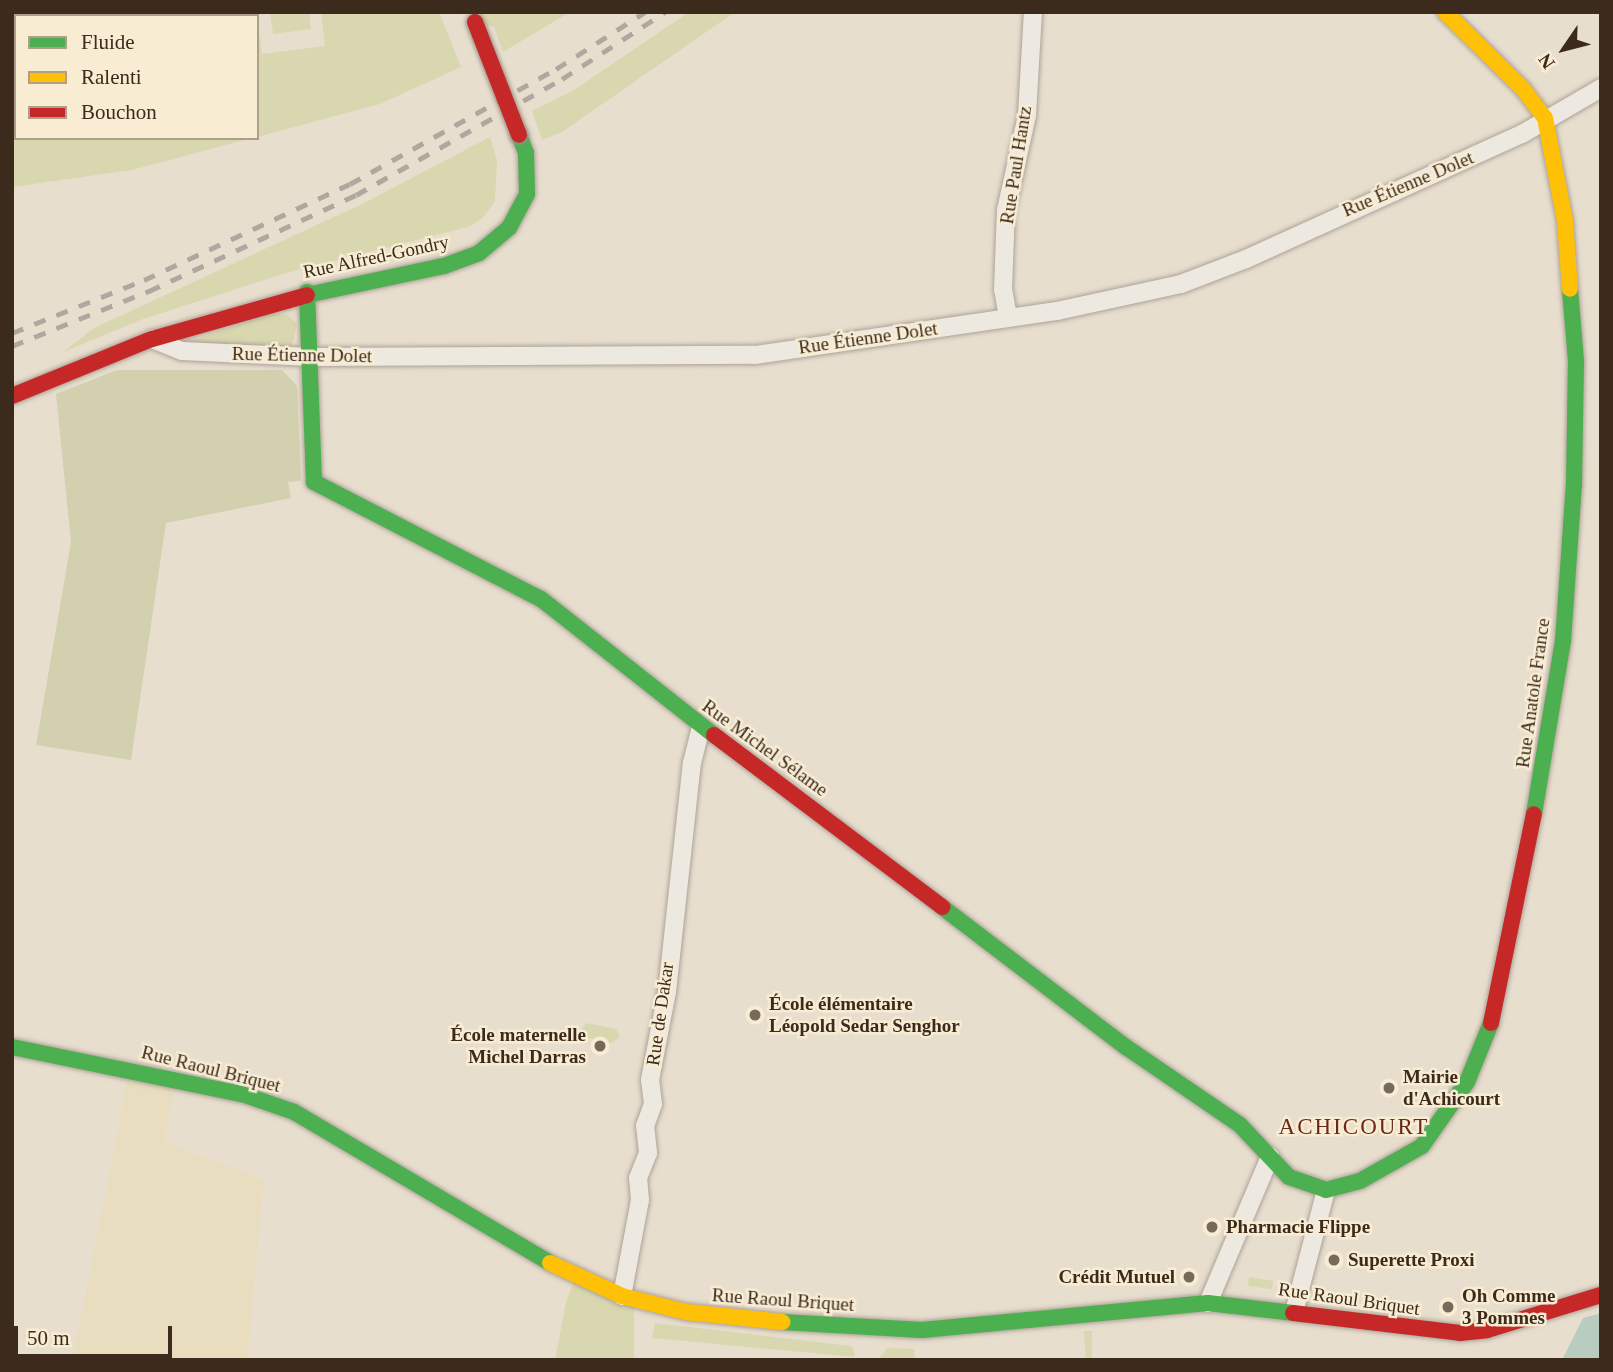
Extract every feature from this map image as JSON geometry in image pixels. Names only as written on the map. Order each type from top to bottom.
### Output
[{"type":"street","name":"Rue Paul Hantz","points":[[1008,317],[1003,290],[1006,210],[1027,115],[1033,12]]},
{"type":"street","points":[[1445,12],[1523,89],[1545,118]]},
{"type":"street","name":"Rue Alfred-Gondry","points":[[12,396],[152,339],[307,292],[444,266],[490,247],[509,229],[527,194],[526,153],[474,17]]},
{"type":"street","name":"Rue Étienne Dolet","points":[[152,339],[182,351],[312,357],[755,355],[1124,298],[1181,284],[1246,259],[1329,218],[1354,212],[1522,134],[1545,118],[1601,88]]},
{"type":"street","name":"Rue Anatole France","points":[[1326,1190],[1360,1181],[1402,1159],[1422,1146],[1445,1114],[1467,1082],[1496,1011],[1516,919],[1563,641],[1574,485],[1574,308],[1565,221],[1545,118]]},
{"type":"street","points":[[307,292],[312,357]]},
{"type":"street","name":"Rue Michel Sélame","points":[[312,357],[309,376],[314,482],[541,599],[701,728],[733,747],[1126,1047],[1240,1125],[1297,1183],[1326,1190]]},
{"type":"street","name":"Rue de Dakar","points":[[622,1296],[640,1200],[638,1178],[649,1153],[645,1126],[653,1104],[650,1080],[667,992],[692,763],[701,728]]},
{"type":"street","name":"Rue Raoul Briquet","points":[[12,1046],[245,1095],[294,1112],[546,1261],[622,1296],[667,1309],[736,1320],[922,1330],[1208,1303],[1460,1333],[1487,1330],[1601,1295]]},
{"type":"street","points":[[1208,1303],[1270,1157]]},
{"type":"street","points":[[1294,1312],[1326,1190]]},
{"type":"shaded area","points":[[12,12],[257,12],[14,14],[14,140],[244,140],[132,170],[12,187]]},
{"type":"shaded area","points":[[270,12],[309,12],[311,29],[273,34]]},
{"type":"shaded area","points":[[321,12],[439,12],[461,67],[380,104],[259,136],[259,32],[262,54],[325,46]]},
{"type":"shaded area","points":[[472,12],[570,12],[503,52],[494,27],[475,22]]},
{"type":"shaded area","points":[[689,12],[735,12],[562,132],[542,140],[532,111],[574,90]]},
{"type":"shaded area","points":[[490,137],[497,160],[495,201],[482,219],[468,227],[286,273],[143,319],[63,352],[94,328],[362,204]]},
{"type":"shaded area","points":[[273,313],[288,315],[297,324],[293,342],[286,350],[188,342]]},
{"type":"shaded area","points":[[117,370],[282,370],[297,386],[301,481],[288,482],[291,498],[166,523],[131,760],[36,745],[71,542],[56,394]]},
{"type":"shaded area","points":[[586,1023],[616,1029],[620,1037],[611,1043],[584,1037],[581,1030]]},
{"type":"shaded area","points":[[129,1071],[175,1080],[164,1142],[264,1180],[247,1360],[73,1360]]},
{"type":"shaded area","points":[[576,1276],[634,1300],[634,1360],[555,1360],[566,1302]]},
{"type":"shaded area","points":[[1249,1277],[1273,1281],[1272,1289],[1248,1286]]},
{"type":"shaded area","points":[[1601,1313],[1601,1359],[1562,1360],[1583,1318]]},
{"type":"shaded area","points":[[655,1323],[851,1346],[855,1353],[854,1357],[652,1338]]},
{"type":"shaded area","points":[[1084,1331],[1092,1331],[1092,1360],[1086,1360]]},
{"type":"shaded area","points":[[887,1348],[914,1349],[915,1360],[879,1359]]},
{"type":"railway","points":[[12,333],[144,280],[350,184],[556,69],[645,12]]},
{"type":"railway","points":[[12,346],[149,291],[356,195],[562,79],[665,12]]},
{"type":"traffic: fast","points":[[307,295],[444,266],[479,253],[509,228],[527,194],[526,153],[519,135]]},
{"type":"traffic: fast","points":[[1534,814],[1563,641],[1574,485],[1576,361],[1570,289]]},
{"type":"traffic: fast","points":[[307,292],[314,482],[541,599],[714,735]]},
{"type":"traffic: fast","points":[[942,907],[1126,1047],[1240,1125],[1289,1177],[1326,1190],[1360,1181],[1422,1146],[1467,1082],[1491,1023]]},
{"type":"traffic: fast","points":[[12,1047],[245,1095],[294,1112],[550,1263]]},
{"type":"traffic: fast","points":[[782,1322],[922,1330],[1208,1303],[1293,1313]]},
{"type":"traffic: slow","points":[[1445,12],[1523,89],[1545,118],[1565,221],[1570,289]]},
{"type":"traffic: slow","points":[[550,1263],[622,1296],[686,1312],[782,1322]]},
{"type":"traffic: jam","points":[[475,22],[519,135]]},
{"type":"traffic: jam","points":[[12,396],[152,339],[307,295]]},
{"type":"traffic: jam","points":[[714,735],[942,907]]},
{"type":"traffic: jam","points":[[1491,1023],[1534,814]]},
{"type":"traffic: jam","points":[[1293,1313],[1460,1333],[1487,1330],[1601,1295]]},
{"type":"place","name":"École élémentaire Léopold Sedar Senghor","points":[[755,1015]]},
{"type":"place","name":"École maternelle Michel Darras","points":[[600,1046]]},
{"type":"place","name":"Mairie d'Achicourt","points":[[1389,1088]]},
{"type":"place","name":"Pharmacie Flippe","points":[[1212,1227]]},
{"type":"place","name":"Superette Proxi","points":[[1334,1260]]},
{"type":"place","name":"Crédit Mutuel","points":[[1189,1277]]},
{"type":"place","name":"Oh Comme 3 Pommes","points":[[1448,1307]]},
{"type":"district","name":"ACHICOURT","points":[[1354,1127]]}]
